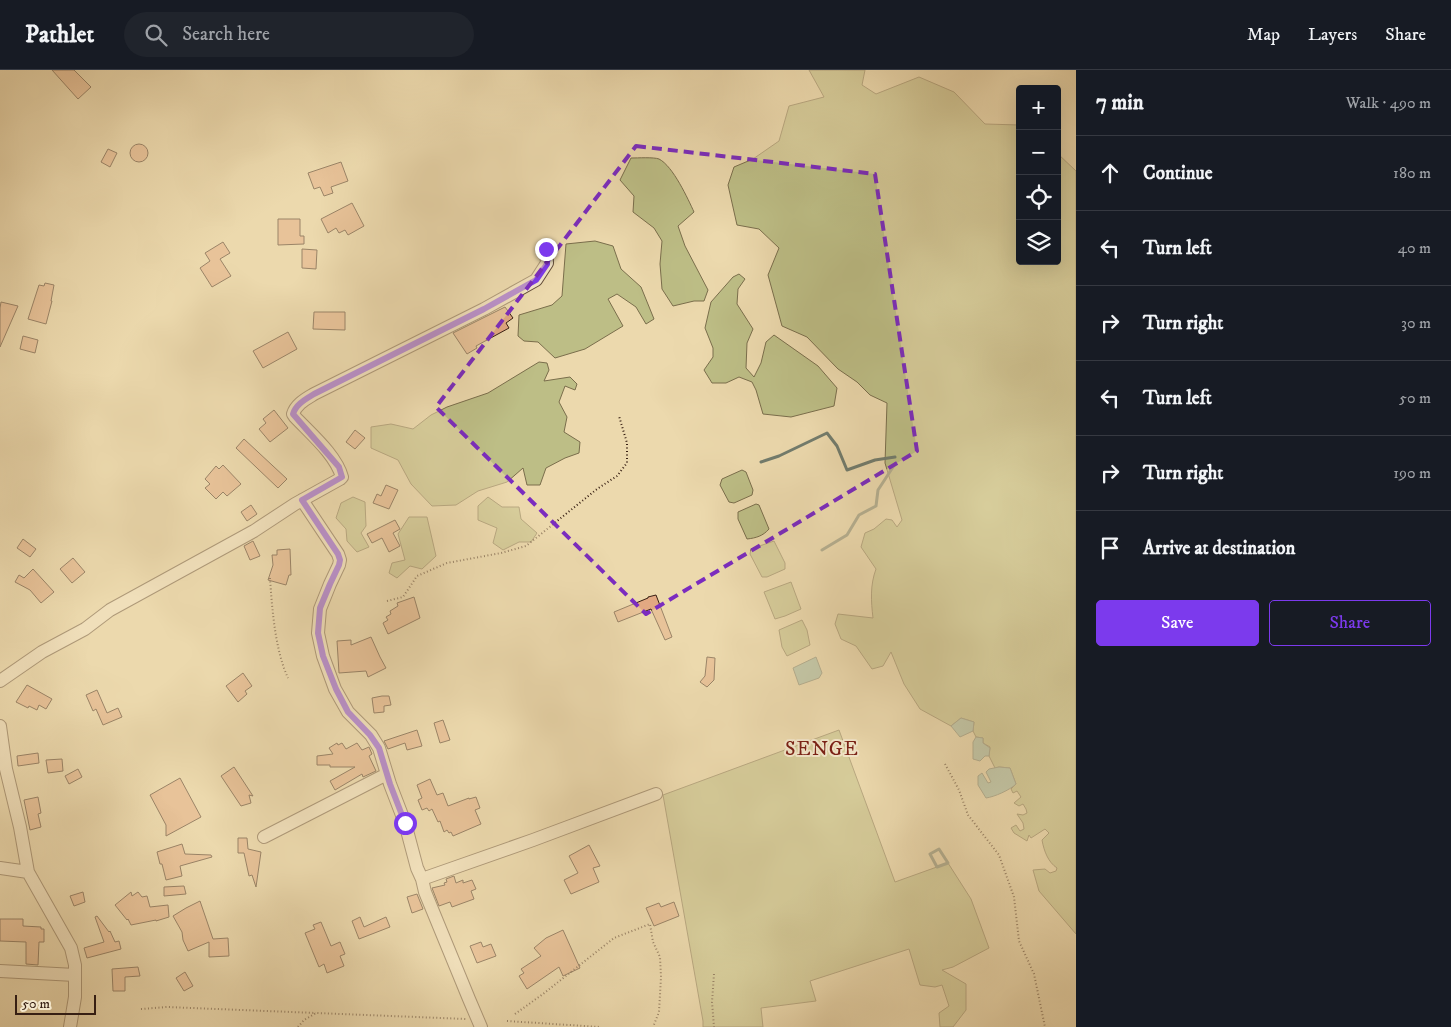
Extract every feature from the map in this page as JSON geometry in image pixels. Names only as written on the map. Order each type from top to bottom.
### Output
[{"type":"street","points":[[0,681],[42,652],[85,629],[110,610],[254,531],[342,477],[339,467],[319,442],[295,417],[293,414],[294,410],[314,394],[484,309],[536,280],[547,264],[546,249]]},
{"type":"street","points":[[302,500],[338,554],[340,560],[320,608],[318,633],[323,656],[336,689],[348,712],[370,735],[379,748],[405,823],[417,868],[480,1023]]},
{"type":"street","points":[[0,726],[6,769],[20,827],[28,872],[72,948],[75,965],[75,997],[70,1027]]},
{"type":"street","points":[[264,838],[387,774]]},
{"type":"street","points":[[422,879],[656,794]]},
{"type":"street","points":[[0,868],[28,872]]},
{"type":"street","points":[[0,971],[75,975]]},
{"type":"path","points":[[387,601],[403,597],[417,576],[447,563],[501,553],[526,546],[598,489],[618,476],[627,463],[627,443],[619,416]]},
{"type":"path","points":[[270,578],[282,666],[288,678]]},
{"type":"path","points":[[945,764],[959,790],[968,816],[999,855],[1014,897],[1019,941],[1034,974],[1045,1027]]},
{"type":"path","points":[[515,1014],[544,994],[614,938],[650,924],[653,942],[660,957],[661,977],[658,1012],[653,1027]]},
{"type":"path","points":[[714,974],[712,1002],[714,1027]]},
{"type":"path","points":[[141,1009],[167,1007],[316,1013],[480,1023]]},
{"type":"path","points":[[298,1027],[304,1020],[316,1013]]},
{"type":"path","points":[[507,1021],[600,1027]]},
{"type":"highlighted area","points":[[636,146],[875,174],[917,451],[646,614],[436,407]]},
{"type":"green space","points":[[809,70],[865,70],[862,85],[876,94],[919,77],[954,92],[985,124],[1016,125],[1016,265],[1061,265],[1061,157],[1076,171],[1076,934],[1039,891],[1033,870],[1045,869],[1050,873],[1056,871],[1057,868],[1047,856],[1042,840],[1049,833],[1045,829],[1031,838],[1029,835],[1027,841],[1014,833],[1011,828],[1016,825],[1020,831],[1024,829],[1023,823],[1017,814],[1023,815],[1027,813],[1023,804],[1019,806],[1014,803],[1021,797],[1017,791],[1013,793],[1011,789],[1016,784],[1010,768],[995,768],[989,756],[990,747],[983,743],[983,738],[976,737],[973,731],[974,722],[961,718],[951,726],[920,709],[904,684],[891,652],[883,666],[872,669],[856,646],[841,639],[835,624],[838,614],[873,618],[871,593],[876,569],[861,547],[865,533],[874,529],[886,519],[892,520],[897,527],[902,520],[885,463],[887,403],[870,395],[857,382],[838,369],[807,337],[782,326],[768,275],[779,248],[759,229],[737,225],[728,185],[734,167],[753,159],[779,141],[789,106],[824,97]]},
{"type":"green space","points":[[631,158],[659,159],[670,168],[684,191],[694,212],[678,226],[685,246],[708,290],[704,301],[694,301],[673,306],[662,289],[660,264],[662,241],[654,228],[633,212],[634,196],[620,180]]},
{"type":"green space","points":[[595,241],[613,246],[621,269],[641,287],[654,319],[646,324],[636,307],[617,294],[608,299],[623,326],[585,349],[555,358],[538,342],[524,341],[518,336],[519,315],[552,305],[562,296],[566,244]]},
{"type":"green space","points":[[739,274],[745,279],[738,289],[737,304],[753,329],[747,343],[746,368],[754,377],[761,363],[766,342],[774,335],[818,366],[837,388],[834,406],[791,417],[763,414],[752,382],[739,377],[726,383],[712,383],[704,370],[713,357],[713,348],[705,328],[711,302],[733,277]]},
{"type":"green space","points":[[539,362],[547,363],[549,370],[544,381],[570,377],[577,384],[575,390],[565,386],[559,402],[567,417],[564,432],[580,442],[579,453],[546,468],[540,485],[527,485],[523,468],[507,482],[478,491],[456,505],[432,506],[411,484],[398,460],[371,448],[371,427],[391,424],[413,429],[431,415],[447,407],[488,393]]},
{"type":"green space","points":[[742,470],[746,472],[753,490],[752,495],[734,503],[729,502],[720,485],[722,479]]},
{"type":"green space","points":[[353,497],[365,502],[366,526],[361,533],[369,547],[357,552],[347,541],[346,529],[336,518],[341,503]]},
{"type":"green space","points":[[488,497],[502,507],[519,507],[521,519],[537,533],[531,542],[519,542],[503,550],[493,543],[497,528],[478,520],[478,506]]},
{"type":"green space","points":[[756,504],[759,505],[769,529],[759,536],[747,539],[738,519],[738,512]]},
{"type":"green space","points":[[409,517],[427,517],[436,556],[422,569],[410,566],[397,578],[389,573],[392,563],[405,560],[398,534]]},
{"type":"green space","points":[[774,541],[785,563],[785,569],[767,577],[762,577],[750,554],[751,549]]},
{"type":"green space","points":[[791,582],[801,609],[775,619],[764,592]]},
{"type":"green space","points":[[802,620],[807,630],[810,645],[787,656],[782,647],[779,630]]},
{"type":"green space","points":[[839,730],[895,882],[948,863],[971,899],[989,948],[953,967],[942,970],[966,984],[966,1010],[953,1027],[940,1027],[939,1013],[949,1006],[942,985],[935,987],[920,985],[909,949],[810,981],[816,1001],[761,1008],[763,1027],[703,1027],[663,795]]},
{"type":"shaded area","points":[[816,657],[822,673],[819,678],[799,685],[793,668]]},
{"type":"shaded area","points":[[961,718],[974,722],[973,731],[960,737],[951,726]]},
{"type":"shaded area","points":[[976,737],[983,738],[983,743],[990,748],[989,756],[985,756],[980,761],[973,759],[973,742]]},
{"type":"shaded area","points":[[999,767],[1010,768],[1016,784],[1002,793],[986,798],[978,785],[978,776],[982,773],[988,783],[991,782],[986,772],[989,769]]},
{"type":"building","points":[[52,70],[74,70],[91,87],[78,99]]},
{"type":"building","points":[[135,144],[143,144],[148,149],[146,160],[135,162],[130,157],[130,149]]},
{"type":"building","points":[[108,149],[117,153],[110,167],[101,162]]},
{"type":"building","points":[[341,162],[348,181],[331,187],[333,193],[324,196],[320,187],[314,189],[308,173]]},
{"type":"building","points":[[352,203],[364,226],[348,235],[345,230],[339,233],[336,228],[328,233],[321,219]]},
{"type":"building","points":[[278,219],[300,219],[300,236],[304,236],[304,244],[278,245]]},
{"type":"building","points":[[223,242],[230,253],[220,259],[231,276],[212,287],[200,268],[210,261],[205,253]]},
{"type":"building","points":[[302,249],[317,250],[316,269],[302,268]]},
{"type":"building","points":[[45,283],[54,285],[46,324],[28,319],[39,285],[44,286]]},
{"type":"building","points":[[1,302],[18,306],[0,347],[0,308]]},
{"type":"building","points":[[505,307],[513,318],[506,323],[509,328],[476,346],[477,348],[467,354],[453,333]]},
{"type":"building","points":[[314,312],[345,312],[345,330],[313,329]]},
{"type":"building","points":[[288,332],[297,349],[263,368],[253,351]]},
{"type":"building","points":[[23,336],[38,340],[35,353],[20,349]]},
{"type":"building","points":[[274,410],[288,428],[270,442],[259,429],[266,423],[263,419]]},
{"type":"building","points":[[355,430],[365,438],[355,449],[346,442]]},
{"type":"building","points":[[244,439],[287,479],[278,488],[236,448]]},
{"type":"building","points":[[223,465],[241,484],[227,496],[223,492],[216,499],[205,488],[210,484],[205,479],[216,466],[219,469]]},
{"type":"building","points":[[386,485],[398,490],[389,509],[373,503],[377,494],[381,496]]},
{"type":"building","points":[[251,505],[257,514],[247,521],[241,512]]},
{"type":"building","points":[[395,520],[400,529],[393,533],[400,546],[389,552],[382,538],[372,543],[367,534]]},
{"type":"building","points":[[23,539],[36,549],[30,557],[17,548]]},
{"type":"building","points":[[253,541],[260,556],[250,560],[244,546]]},
{"type":"building","points":[[290,549],[291,575],[289,575],[286,585],[268,580],[273,565],[272,555],[277,555],[277,550]]},
{"type":"building","points":[[73,558],[85,572],[72,583],[60,569]]},
{"type":"building","points":[[33,569],[54,592],[41,603],[30,590],[15,582],[19,575],[24,578]]},
{"type":"building","points":[[656,595],[672,637],[665,640],[651,609],[618,622],[614,612]]},
{"type":"building","points":[[414,597],[420,618],[388,634],[383,623],[388,620],[386,617],[391,614],[390,611],[398,606],[397,603]]},
{"type":"building","points":[[371,637],[386,668],[368,677],[366,671],[339,673],[337,641],[351,640],[351,645]]},
{"type":"building","points":[[707,657],[715,658],[714,680],[707,687],[700,682],[705,676]]},
{"type":"building","points":[[243,673],[252,686],[245,691],[247,694],[238,702],[226,686]]},
{"type":"building","points":[[27,685],[52,699],[46,709],[39,705],[37,710],[29,706],[28,708],[16,702]]},
{"type":"building","points":[[97,690],[107,713],[118,708],[122,717],[103,725],[96,709],[93,711],[86,695]]},
{"type":"building","points":[[389,696],[391,705],[384,706],[384,712],[374,713],[372,698]]},
{"type":"building","points":[[443,720],[450,740],[440,743],[434,723]]},
{"type":"building","points":[[417,730],[422,746],[407,750],[405,743],[388,749],[384,741]]},
{"type":"building","points":[[337,743],[338,745],[342,743],[346,749],[357,743],[362,750],[369,747],[372,754],[369,756],[376,771],[363,777],[362,774],[335,790],[330,781],[355,767],[317,765],[317,756],[333,754],[329,748]]},
{"type":"building","points":[[38,753],[39,763],[18,766],[17,756]]},
{"type":"building","points":[[62,759],[63,771],[48,773],[46,760]]},
{"type":"building","points":[[234,767],[253,796],[249,795],[251,803],[241,806],[221,776]]},
{"type":"building","points":[[78,769],[82,777],[69,784],[65,776]]},
{"type":"building","points":[[180,778],[201,817],[166,836],[166,825],[150,795]]},
{"type":"building","points":[[430,779],[437,795],[443,793],[448,806],[476,797],[480,808],[475,810],[481,824],[453,836],[447,830],[444,832],[440,821],[438,822],[432,809],[429,811],[427,808],[422,810],[418,800],[422,798],[417,785]]},
{"type":"building","points":[[38,797],[41,813],[38,814],[41,827],[30,830],[24,800]]},
{"type":"building","points":[[238,838],[247,838],[248,849],[261,852],[256,887],[252,875],[249,876],[244,853],[238,853]]},
{"type":"building","points":[[182,844],[185,854],[211,855],[212,857],[180,866],[182,876],[166,880],[157,852]]},
{"type":"building","points":[[589,845],[600,866],[593,868],[599,882],[571,894],[564,880],[578,873],[569,856]]},
{"type":"building","points":[[454,876],[456,883],[463,880],[463,883],[472,880],[476,889],[471,891],[474,899],[452,907],[450,902],[439,906],[432,888],[445,885],[446,879]]},
{"type":"building","points":[[184,886],[186,894],[164,896],[164,887]]},
{"type":"building","points":[[83,892],[85,902],[74,906],[70,896]]},
{"type":"building","points":[[131,892],[132,896],[138,892],[142,897],[147,896],[150,907],[168,905],[169,917],[131,925],[115,905]]},
{"type":"building","points":[[417,894],[423,909],[412,913],[407,897]]},
{"type":"building","points":[[200,901],[213,939],[228,938],[229,956],[209,957],[209,942],[188,951],[182,932],[173,916]]},
{"type":"building","points":[[674,902],[679,916],[654,926],[646,908],[659,903],[661,907]]},
{"type":"building","points":[[97,916],[110,931],[115,942],[119,941],[121,949],[87,958],[84,948],[104,942],[95,917]]},
{"type":"building","points":[[360,917],[364,927],[386,917],[390,927],[359,939],[352,921]]},
{"type":"building","points":[[0,919],[23,919],[23,926],[41,927],[41,929],[44,929],[44,942],[39,942],[38,965],[26,964],[26,942],[0,941]]},
{"type":"building","points":[[321,922],[331,946],[340,942],[345,954],[340,956],[344,966],[327,973],[324,964],[319,967],[305,933],[315,929],[313,925]]},
{"type":"building","points":[[563,930],[580,968],[563,976],[559,967],[527,989],[519,976],[524,973],[521,969],[541,956],[534,948],[546,938]]},
{"type":"building","points":[[481,942],[483,947],[491,944],[496,956],[477,963],[470,946]]},
{"type":"building","points":[[138,967],[140,976],[125,977],[125,991],[113,991],[112,969]]},
{"type":"building","points":[[185,972],[193,986],[184,991],[176,978]]},
{"type":"waterway","points":[[761,462],[779,456],[827,433],[837,446],[847,470],[875,460],[895,457]]},
{"type":"waterway","points":[[822,550],[847,535],[859,515],[876,506],[878,490],[895,464]]},
{"type":"waterway","points":[[939,849],[948,863],[937,867],[930,854],[939,849]]},
{"type":"district","name":"SENGE","points":[[822,748]]},
{"type":"route","points":[[405,823],[379,748],[370,735],[348,712],[336,689],[323,656],[318,633],[320,608],[340,560],[338,554],[302,500],[342,477],[339,467],[293,414],[294,410],[301,403],[314,394],[484,309],[536,280],[547,264],[546,249]]}]
